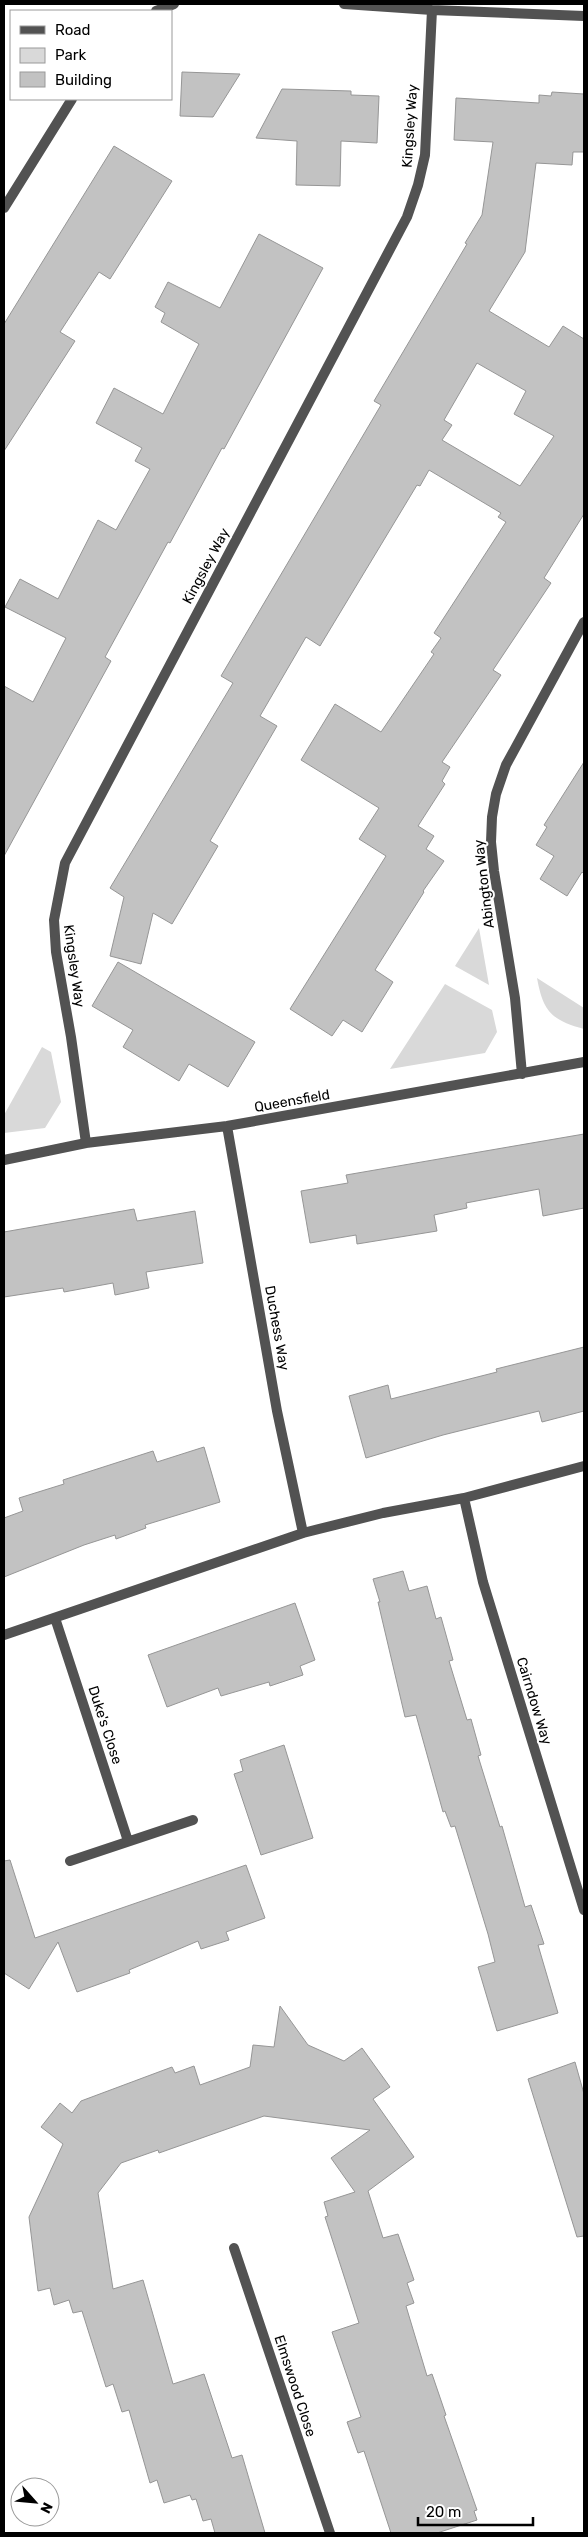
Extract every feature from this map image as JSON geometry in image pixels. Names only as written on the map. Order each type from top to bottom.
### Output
[{"type":"street","points":[[159,10],[174,4]]},
{"type":"street","points":[[344,4],[432,10],[584,16]]},
{"type":"street","name":"Kingsley Way","points":[[86,1143],[71,1037],[56,952],[54,920],[65,863],[407,217],[418,186],[425,155],[432,10]]},
{"type":"street","points":[[4,208],[71,100]]},
{"type":"street","name":"Abington Way","points":[[522,1074],[515,998],[494,871],[491,842],[492,817],[496,794],[506,764],[584,622]]},
{"type":"street","name":"Queensfield","points":[[4,1160],[86,1143],[227,1126],[584,1062]]},
{"type":"street","name":"Duchess Way","points":[[227,1126],[277,1411],[303,1533]]},
{"type":"street","points":[[4,1635],[303,1533],[383,1513],[464,1498],[584,1466]]},
{"type":"street","name":"Cairndow Way","points":[[464,1498],[483,1582],[580,1878],[584,1910]]},
{"type":"street","name":"Duke's Close","points":[[55,1618],[128,1841]]},
{"type":"street","points":[[70,1860],[193,1820]]},
{"type":"street","name":"Elmswood Close","points":[[234,2248],[330,2533]]},
{"type":"green space","points":[[479,928],[489,985],[455,966]]},
{"type":"green space","points":[[537,978],[584,1008],[584,1029],[556,1018],[550,1012],[542,999]]},
{"type":"green space","points":[[445,984],[492,1010],[497,1032],[485,1053],[390,1069]]},
{"type":"green space","points":[[42,1047],[51,1052],[61,1102],[45,1128],[4,1133],[4,1115]]},
{"type":"building","points":[[182,72],[240,74],[213,117],[180,116]]},
{"type":"building","points":[[282,89],[351,91],[351,95],[379,96],[377,143],[341,141],[340,186],[296,185],[297,141],[256,138]]},
{"type":"building","points":[[552,92],[584,94],[584,152],[573,152],[572,165],[536,163],[525,252],[489,311],[549,347],[563,326],[584,339],[584,514],[544,578],[551,583],[493,670],[501,675],[442,762],[450,767],[442,781],[445,784],[418,826],[434,836],[426,849],[444,861],[423,891],[375,970],[393,982],[362,1032],[343,1020],[332,1036],[290,1009],[386,856],[359,839],[379,808],[301,760],[335,704],[381,732],[434,654],[431,652],[441,638],[434,633],[506,522],[498,517],[501,513],[429,470],[420,486],[417,485],[320,646],[306,637],[260,716],[277,726],[210,841],[218,846],[172,924],[153,913],[141,964],[110,956],[124,897],[110,888],[233,683],[221,676],[381,405],[374,401],[467,244],[465,243],[482,215],[493,142],[454,140],[456,98],[539,103],[539,95],[551,96]],"holes":[[[477,363],[526,391],[514,414],[554,436],[520,486],[442,440],[452,425],[444,420]]]},
{"type":"building","points":[[114,146],[172,181],[110,279],[99,272],[60,332],[75,341],[4,451],[4,324]]},
{"type":"building","points":[[259,234],[323,268],[224,449],[222,448],[170,543],[168,542],[105,657],[111,661],[4,856],[4,686],[33,702],[66,638],[5,607],[20,579],[58,599],[98,520],[116,530],[150,469],[135,461],[142,448],[96,423],[114,388],[163,414],[199,344],[161,322],[165,313],[155,307],[168,282],[220,308]]},
{"type":"building","points":[[584,762],[584,874],[582,872],[567,896],[540,879],[554,856],[536,845],[547,827],[544,825]]},
{"type":"building","points":[[118,962],[255,1042],[228,1087],[189,1064],[179,1081],[123,1047],[133,1030],[92,1006]]},
{"type":"building","points":[[584,1134],[584,1208],[543,1216],[539,1189],[466,1203],[467,1208],[434,1215],[437,1231],[357,1244],[356,1235],[310,1243],[301,1191],[348,1183],[346,1175]]},
{"type":"building","points":[[134,1209],[137,1221],[195,1211],[203,1263],[146,1272],[149,1288],[115,1295],[113,1283],[64,1292],[63,1288],[4,1297],[4,1232]]},
{"type":"building","points":[[584,1347],[584,1411],[542,1422],[539,1411],[443,1435],[366,1458],[349,1396],[388,1385],[391,1399],[497,1372],[496,1369]]},
{"type":"building","points":[[204,1447],[220,1502],[145,1525],[146,1528],[116,1539],[115,1535],[84,1545],[4,1577],[4,1518],[23,1511],[19,1498],[64,1484],[63,1480],[153,1451],[157,1462]]},
{"type":"building","points":[[403,1571],[409,1591],[427,1586],[436,1619],[441,1617],[453,1660],[449,1661],[467,1720],[471,1719],[481,1755],[478,1756],[500,1827],[502,1826],[525,1907],[531,1905],[544,1944],[538,1945],[558,2013],[497,2031],[478,1967],[495,1962],[488,1934],[455,1826],[451,1827],[445,1811],[443,1812],[416,1715],[405,1717],[378,1602],[380,1602],[373,1579]]},
{"type":"building","points":[[295,1603],[315,1660],[300,1666],[303,1675],[270,1686],[269,1682],[221,1696],[218,1688],[167,1707],[148,1655]]},
{"type":"building","points":[[284,1745],[313,1838],[261,1855],[234,1774],[243,1771],[240,1760]]},
{"type":"building","points":[[10,1860],[35,1938],[246,1865],[265,1918],[226,1932],[229,1940],[201,1949],[198,1941],[129,1970],[130,1973],[77,1992],[58,1942],[29,1989],[4,1973],[4,1861]]},
{"type":"building","points":[[280,2006],[308,2045],[344,2061],[362,2048],[390,2087],[373,2099],[414,2157],[368,2191],[383,2238],[398,2234],[414,2280],[407,2283],[414,2303],[406,2306],[427,2376],[432,2374],[446,2415],[444,2416],[477,2510],[474,2511],[477,2520],[437,2533],[391,2533],[364,2451],[358,2453],[347,2422],[361,2417],[332,2332],[359,2323],[325,2217],[328,2216],[324,2202],[355,2192],[331,2158],[370,2130],[264,2116],[159,2153],[158,2150],[121,2163],[98,2193],[113,2289],[143,2280],[173,2384],[204,2374],[232,2458],[242,2455],[265,2533],[215,2533],[211,2519],[203,2521],[196,2499],[192,2500],[190,2495],[164,2503],[157,2480],[150,2483],[129,2410],[122,2412],[113,2384],[106,2387],[82,2311],[73,2313],[69,2300],[54,2305],[50,2288],[38,2291],[29,2217],[63,2144],[41,2127],[60,2103],[72,2113],[81,2101],[172,2067],[175,2073],[194,2066],[200,2085],[250,2067],[253,2045],[274,2047]]},
{"type":"building","points":[[575,2062],[584,2094],[584,2236],[577,2237],[528,2079]]}]
